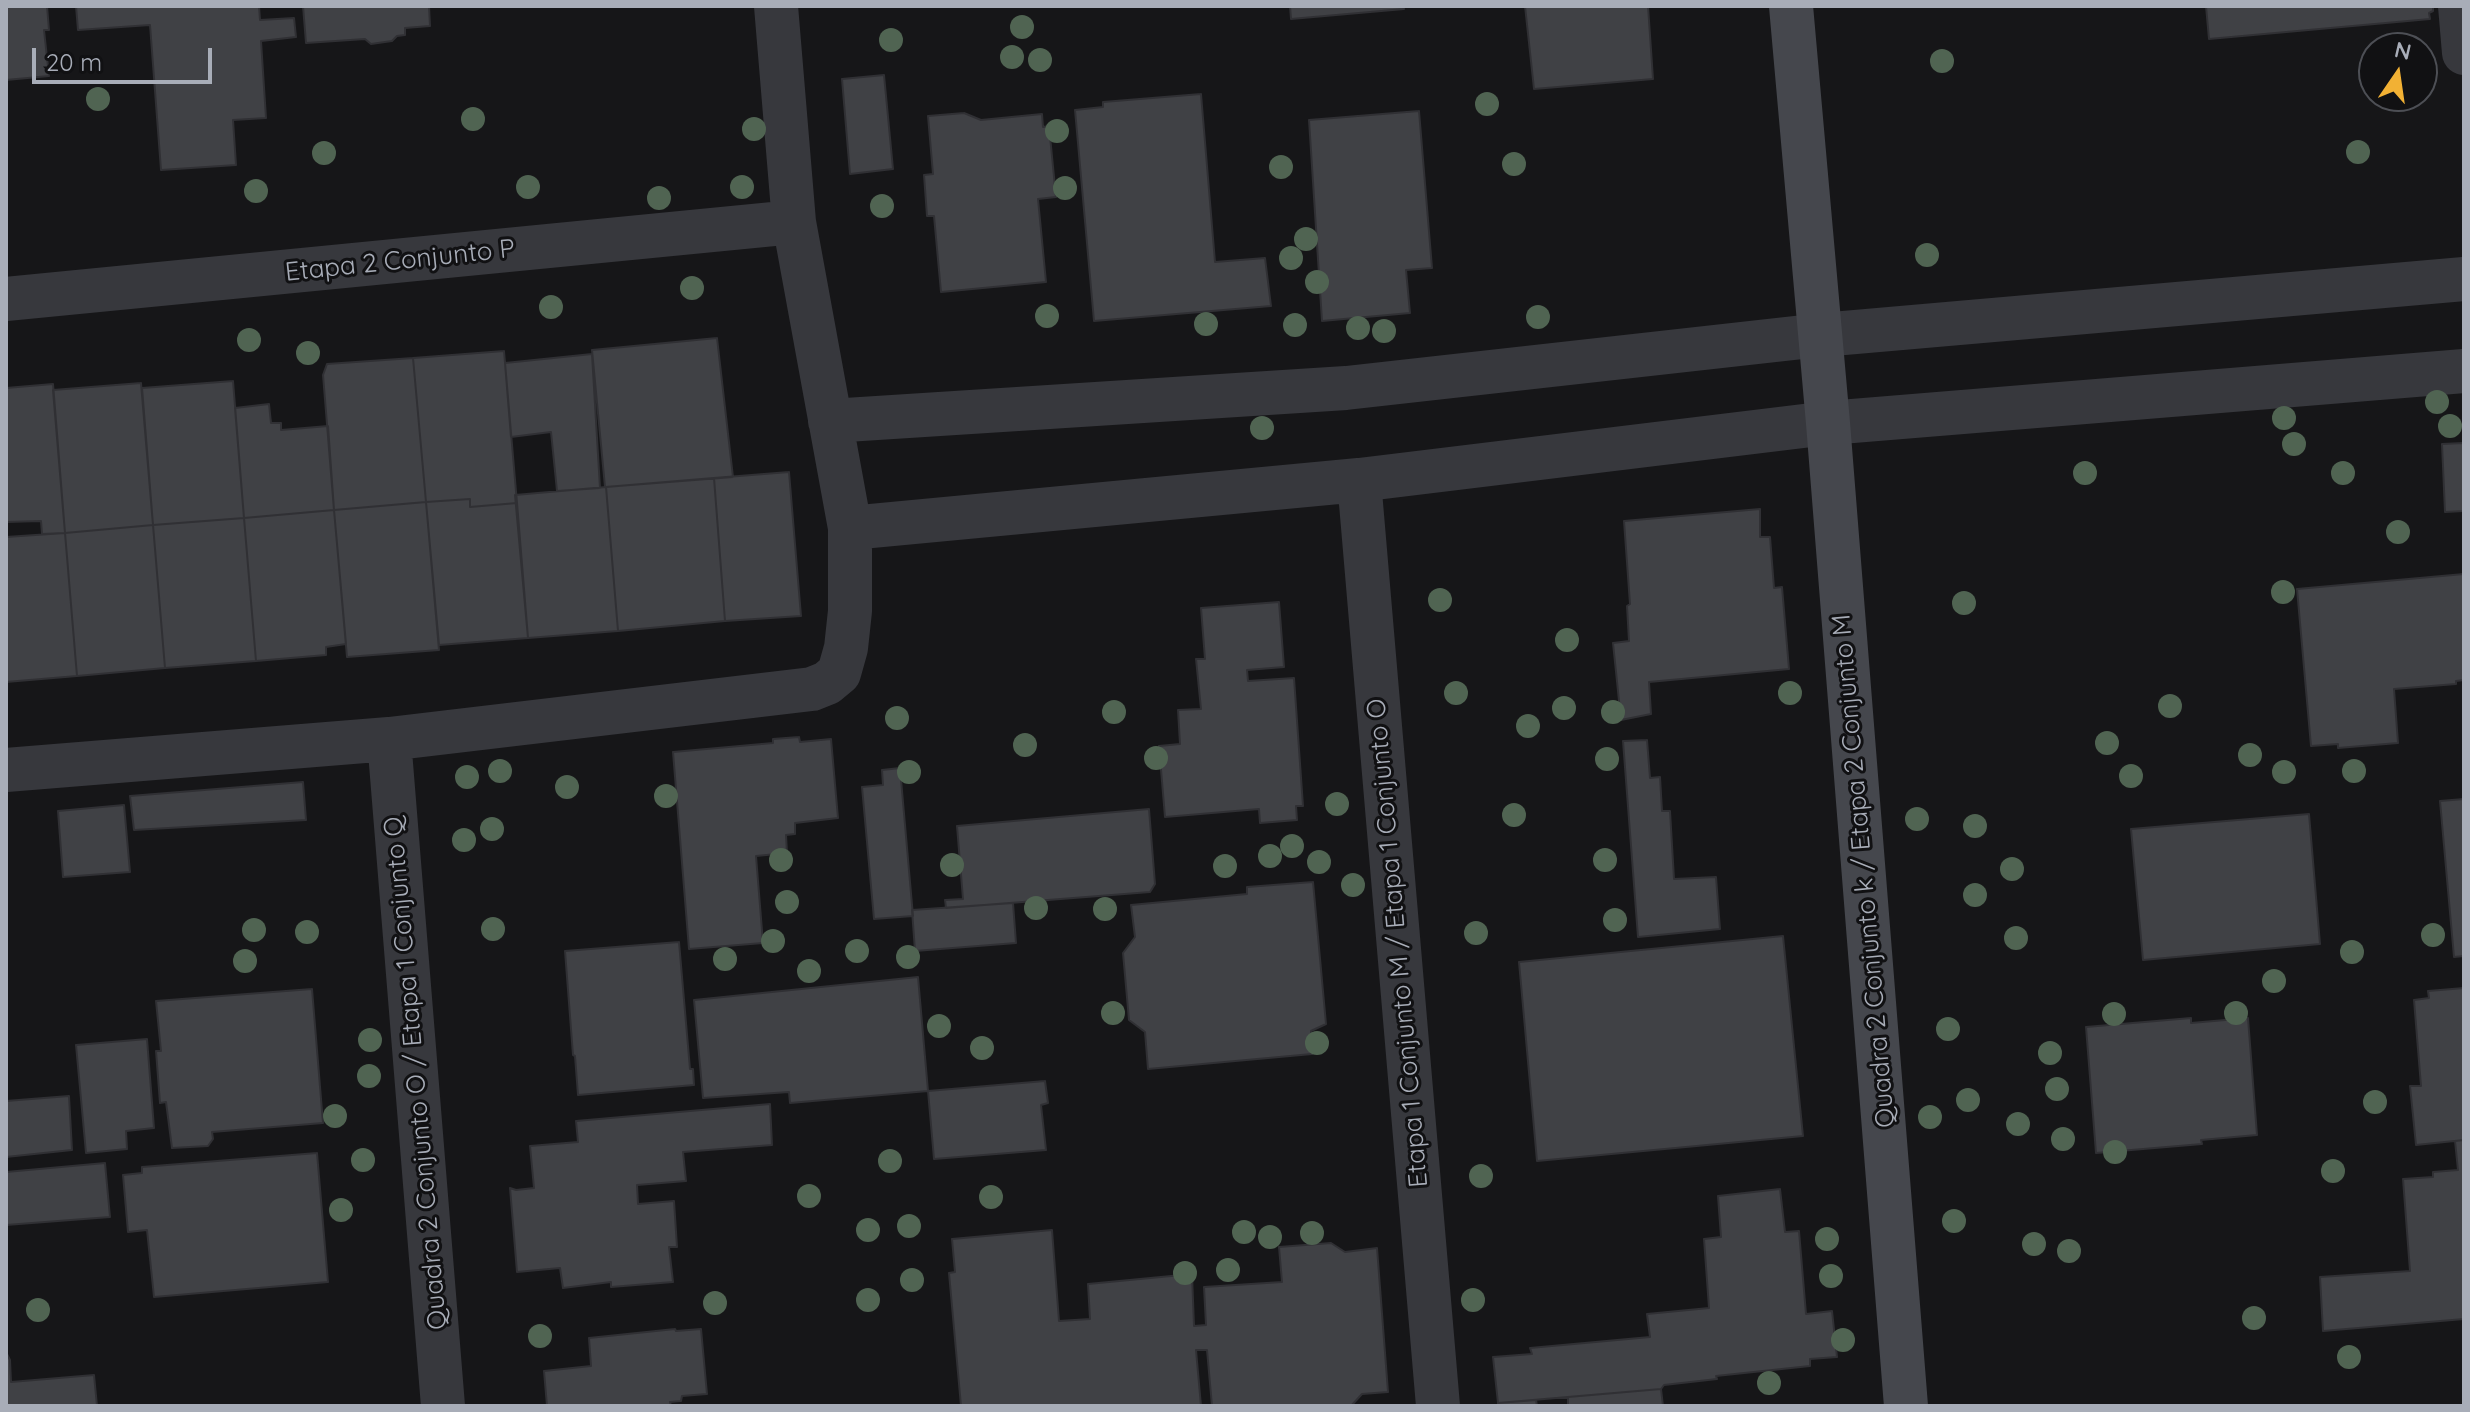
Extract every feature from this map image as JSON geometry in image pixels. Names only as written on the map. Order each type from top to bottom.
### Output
[{"type":"street","points":[[6,770],[389,739],[812,689],[827,683],[839,673],[846,648],[850,611],[850,528],[794,222],[776,6]]},
{"type":"street","name":"Quadra 2 Conjunto k / Etapa 2 Conjunto M","points":[[1791,6],[1821,335],[1906,1406]]},
{"type":"street","points":[[2460,6],[2464,53]]},
{"type":"street","name":"Etapa 2 Conjunto P","points":[[6,299],[794,222]]},
{"type":"street","points":[[830,421],[1346,388],[1821,335],[2464,279]]},
{"type":"street","points":[[850,528],[1359,480],[1828,423],[2464,371]]},
{"type":"street","name":"Etapa 1 Conjunto M / Etapa 1 Conjunto O","points":[[1359,480],[1438,1406]]},
{"type":"street","name":"Quadra 2 Conjunto O / Etapa 1 Conjunto Q","points":[[389,739],[443,1406]]},
{"type":"building","points":[[6,6],[47,6],[49,30],[44,30],[49,76],[6,80]]},
{"type":"building","points":[[76,6],[259,6],[260,20],[294,18],[296,37],[261,41],[266,118],[233,120],[236,165],[161,170],[150,25],[78,30]]},
{"type":"building","points":[[303,6],[429,6],[430,26],[405,28],[405,35],[397,36],[392,41],[371,44],[365,39],[306,43]]},
{"type":"building","points":[[1290,6],[1403,6],[1404,9],[1291,19]]},
{"type":"building","points":[[1525,6],[1648,6],[1653,79],[1534,89]]},
{"type":"building","points":[[2206,6],[2433,6],[2433,11],[2429,13],[2430,19],[2209,39]]},
{"type":"building","points":[[884,75],[893,169],[850,174],[842,79]]},
{"type":"building","points":[[1201,94],[1215,262],[1265,258],[1271,306],[1094,321],[1075,110],[1103,107],[1103,102]]},
{"type":"building","points":[[1419,111],[1432,268],[1406,270],[1410,313],[1322,321],[1309,120]]},
{"type":"building","points":[[964,113],[981,120],[1042,114],[1043,127],[1049,126],[1056,197],[1038,199],[1046,282],[941,292],[934,216],[927,216],[924,175],[933,174],[928,116]]},
{"type":"building","points":[[717,338],[733,477],[605,487],[592,350]]},
{"type":"building","points":[[504,351],[517,503],[470,507],[470,499],[426,502],[413,358]]},
{"type":"building","points":[[592,354],[600,488],[557,491],[551,432],[511,437],[505,363]]},
{"type":"building","points":[[413,358],[426,502],[334,510],[323,375],[327,364]]},
{"type":"building","points":[[233,381],[244,518],[153,525],[142,388]]},
{"type":"building","points":[[141,383],[153,525],[65,533],[53,390]]},
{"type":"building","points":[[53,384],[65,533],[42,534],[41,521],[6,522],[6,388]]},
{"type":"building","points":[[269,404],[271,423],[281,423],[281,430],[328,426],[334,510],[244,518],[235,408]]},
{"type":"building","points":[[2464,443],[2464,511],[2445,512],[2442,444]]},
{"type":"building","points":[[789,472],[801,616],[725,621],[714,478]]},
{"type":"building","points":[[714,478],[725,621],[618,631],[606,487]]},
{"type":"building","points":[[606,487],[618,631],[528,638],[515,495]]},
{"type":"building","points":[[470,499],[470,507],[517,503],[528,638],[439,645],[426,502]]},
{"type":"building","points":[[426,502],[439,650],[347,657],[334,510]]},
{"type":"building","points":[[1760,509],[1760,537],[1770,537],[1774,588],[1782,587],[1789,669],[1649,682],[1651,714],[1621,720],[1613,643],[1629,641],[1627,606],[1630,604],[1624,521]]},
{"type":"building","points":[[334,510],[346,644],[326,647],[326,655],[256,661],[244,518]]},
{"type":"building","points":[[244,518],[256,661],[165,668],[153,525]]},
{"type":"building","points":[[153,525],[165,668],[77,676],[65,533]]},
{"type":"building","points":[[65,533],[77,676],[6,682],[6,537]]},
{"type":"building","points":[[2464,574],[2464,680],[2456,681],[2456,684],[2394,689],[2398,743],[2338,748],[2338,744],[2311,746],[2297,589]]},
{"type":"building","points":[[1279,602],[1284,667],[1247,670],[1248,681],[1294,678],[1303,806],[1296,806],[1297,820],[1260,823],[1259,809],[1165,817],[1159,746],[1180,744],[1178,710],[1201,709],[1196,659],[1205,659],[1201,608]]},
{"type":"building","points":[[799,737],[800,742],[831,739],[838,818],[795,823],[795,834],[786,835],[787,853],[756,856],[763,943],[689,949],[673,752],[773,743],[773,739]]},
{"type":"building","points":[[1647,740],[1650,778],[1660,777],[1662,811],[1670,811],[1674,879],[1716,877],[1720,929],[1638,937],[1623,741]]},
{"type":"building","points":[[900,768],[913,916],[874,919],[862,787],[883,785],[882,770]]},
{"type":"building","points":[[303,782],[306,820],[134,830],[130,796]]},
{"type":"building","points":[[2464,799],[2464,956],[2454,957],[2440,801]]},
{"type":"building","points":[[124,805],[130,872],[63,877],[58,811]]},
{"type":"building","points":[[1149,809],[1155,884],[1150,892],[946,908],[945,900],[963,899],[957,826]]},
{"type":"building","points":[[2309,814],[2320,944],[2143,960],[2131,829]]},
{"type":"building","points":[[1313,882],[1326,1024],[1311,1031],[1312,1054],[1148,1069],[1145,1032],[1129,1020],[1123,953],[1135,937],[1131,905],[1247,894],[1247,887]]},
{"type":"building","points":[[1013,903],[1016,943],[915,951],[912,910]]},
{"type":"building","points":[[1783,936],[1803,1136],[1537,1161],[1519,962]]},
{"type":"building","points":[[679,942],[694,1085],[578,1095],[565,951]]},
{"type":"building","points":[[918,977],[928,1091],[790,1103],[789,1092],[703,1098],[694,1000]]},
{"type":"building","points":[[2464,988],[2464,1140],[2416,1145],[2410,1086],[2421,1086],[2414,1000],[2429,998],[2428,991]]},
{"type":"building","points":[[312,989],[323,1123],[212,1132],[213,1139],[208,1146],[172,1148],[166,1102],[160,1103],[156,1051],[161,1051],[156,1001]]},
{"type":"building","points":[[2191,1018],[2191,1023],[2248,1018],[2257,1135],[2201,1140],[2202,1144],[2096,1153],[2086,1027]]},
{"type":"building","points":[[147,1039],[154,1128],[126,1131],[127,1149],[86,1153],[76,1045]]},
{"type":"building","points":[[1045,1081],[1048,1103],[1041,1105],[1046,1150],[934,1159],[928,1091]]},
{"type":"building","points":[[69,1096],[72,1150],[6,1157],[6,1101]]},
{"type":"building","points":[[770,1104],[772,1145],[683,1152],[686,1181],[637,1185],[638,1204],[674,1201],[677,1247],[669,1247],[673,1282],[611,1287],[611,1282],[563,1288],[560,1268],[517,1272],[510,1188],[534,1188],[530,1146],[578,1142],[576,1121]]},
{"type":"building","points":[[2464,1140],[2464,1319],[2323,1331],[2320,1277],[2410,1271],[2403,1179],[2433,1177],[2433,1172],[2458,1170],[2455,1141]]},
{"type":"building","points":[[317,1153],[328,1282],[154,1297],[147,1230],[128,1232],[123,1175],[142,1173],[142,1167]]},
{"type":"building","points":[[105,1163],[110,1217],[6,1225],[6,1172]]},
{"type":"building","points":[[1780,1189],[1785,1232],[1799,1231],[1806,1314],[1832,1311],[1837,1357],[1810,1359],[1810,1366],[1716,1376],[1717,1379],[1664,1385],[1661,1389],[1498,1403],[1493,1357],[1532,1354],[1530,1348],[1650,1337],[1647,1314],[1709,1308],[1704,1239],[1721,1237],[1718,1196]]},
{"type":"building","points":[[1052,1230],[1059,1321],[1090,1319],[1088,1284],[1192,1274],[1194,1326],[1206,1325],[1204,1287],[1282,1282],[1279,1247],[1331,1243],[1345,1252],[1377,1248],[1388,1392],[1362,1394],[1351,1406],[1212,1406],[1207,1350],[1196,1350],[1201,1406],[961,1406],[949,1273],[955,1272],[952,1239]]},
{"type":"building","points":[[701,1329],[707,1394],[682,1396],[681,1401],[670,1402],[671,1406],[547,1406],[544,1371],[591,1366],[589,1338]]},
{"type":"building","points":[[6,1352],[10,1360],[11,1382],[94,1375],[97,1406],[6,1406]]},
{"type":"building","points":[[1661,1389],[1663,1406],[1568,1406],[1568,1397]]},
{"type":"building","points":[[1536,1400],[1537,1406],[1498,1406],[1498,1403]]}]
